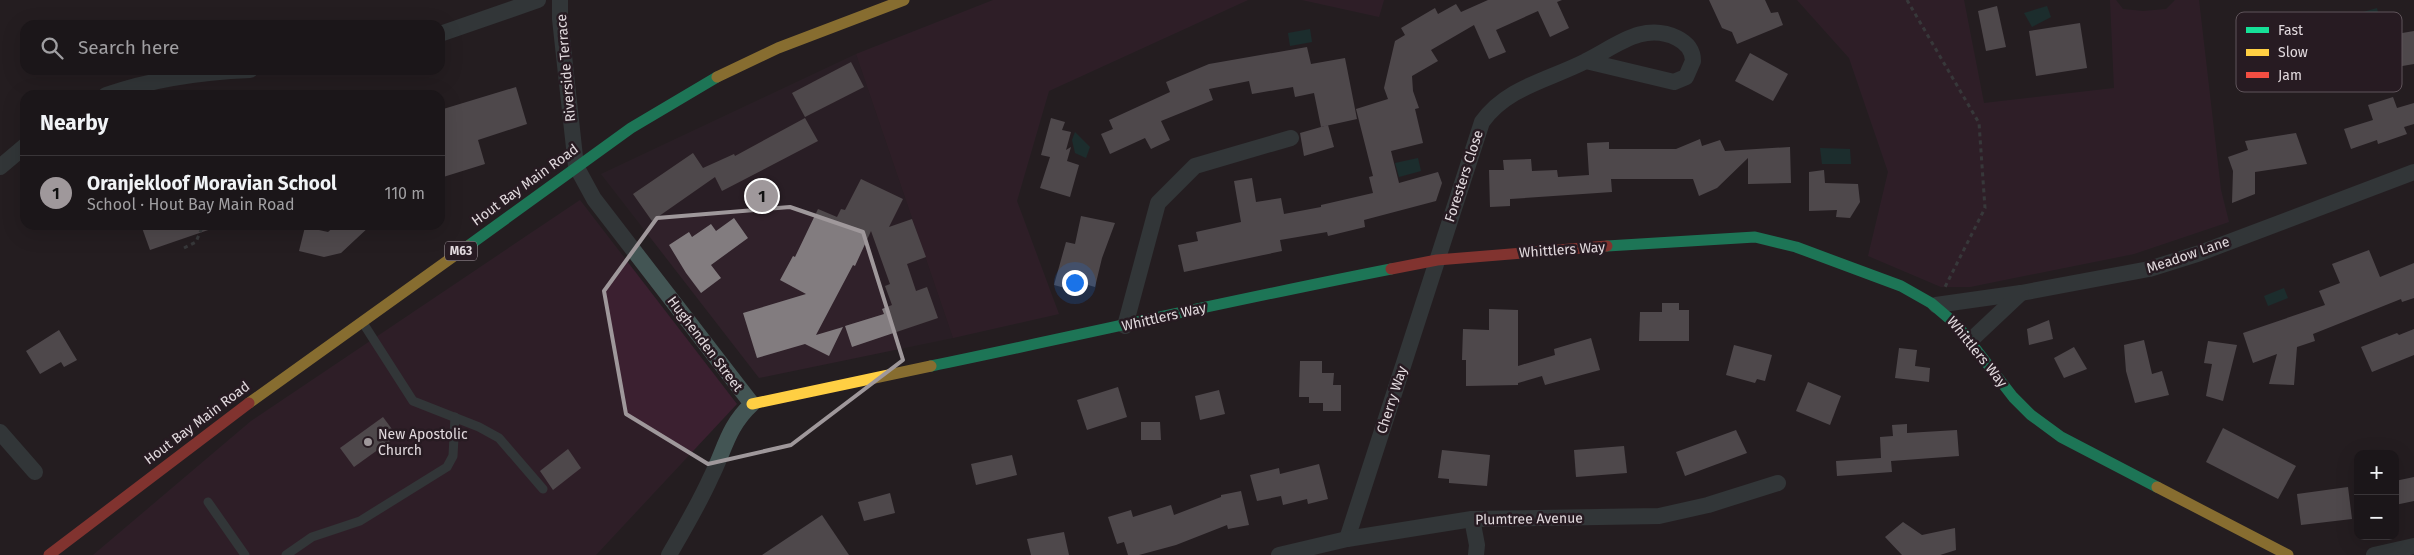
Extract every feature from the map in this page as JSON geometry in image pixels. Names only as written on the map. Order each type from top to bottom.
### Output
[{"type":"street","points":[[445,32],[538,0]]},
{"type":"street","name":"Riverside Terrace","points":[[560,0],[563,48],[576,166]]},
{"type":"street","name":"Hout Bay Main Road","points":[[49,555],[233,414],[576,166],[673,101],[753,58],[904,0]]},
{"type":"street","name":"Foresters Close","points":[[1437,260],[1478,130],[1488,114],[1507,97],[1586,61],[1623,40],[1652,32],[1667,33],[1683,41],[1691,50],[1693,61],[1686,77],[1674,82],[1586,61]]},
{"type":"street","points":[[122,90],[145,83],[188,75]]},
{"type":"street","points":[[1125,326],[1158,203],[1195,166],[1291,138]]},
{"type":"street","points":[[0,166],[20,150]]},
{"type":"street","name":"Hughenden Street","points":[[576,166],[594,198],[752,404],[739,416],[731,427],[702,497],[669,555]]},
{"type":"street","name":"Meadow Lane","points":[[1936,305],[2102,280],[2158,266],[2414,172]]},
{"type":"street","name":"Whittlers Way","points":[[752,404],[1125,326],[1238,299],[1437,260],[1575,248],[1755,237],[1785,243],[1909,288],[1936,305],[1970,341],[2023,409],[2062,437],[2288,555]]},
{"type":"street","name":"Cherry Way","points":[[1347,539],[1437,260]]},
{"type":"street","points":[[1970,341],[2021,293]]},
{"type":"street","points":[[0,432],[35,472]]},
{"type":"street","name":"Plumtree Avenue","points":[[1279,555],[1347,539],[1472,519],[1659,516],[1708,505],[1778,483]]},
{"type":"street","points":[[1472,519],[1476,555]]},
{"type":"street","points":[[2374,555],[2414,546]]},
{"type":"lane","points":[[361,321],[413,401],[433,411],[455,417],[479,427],[498,438],[543,489]]},
{"type":"lane","points":[[286,555],[312,538],[360,521],[447,467],[453,456],[455,417]]},
{"type":"lane","points":[[208,502],[245,555]]},
{"type":"path","points":[[1907,0],[1979,123],[1985,208],[1936,305]]},
{"type":"path","points":[[184,248],[196,242],[201,230]]},
{"type":"highlighted area","points":[[790,207],[863,232],[903,360],[791,445],[708,464],[626,414],[604,291],[657,218]]},
{"type":"shaded area","points":[[993,0],[1248,0],[1049,91],[1017,201],[1059,314],[953,338],[856,54]]},
{"type":"shaded area","points":[[1302,0],[1384,0],[1379,17]]},
{"type":"shaded area","points":[[1797,0],[1964,0],[1984,103],[2114,88],[2110,0],[2116,0],[2123,9],[2143,11],[2166,9],[2175,0],[2199,0],[2221,190],[2229,222],[2134,254],[1970,287],[1941,287],[1868,256],[1888,172],[1849,58]]},
{"type":"shaded area","points":[[2047,6],[2051,17],[2032,27],[2024,13]]},
{"type":"shaded area","points":[[2377,8],[2378,12],[2363,12]]},
{"type":"shaded area","points":[[1310,29],[1312,42],[1290,46],[1288,33]]},
{"type":"shaded area","points":[[856,54],[953,338],[759,378],[601,174]]},
{"type":"shaded area","points":[[1075,132],[1090,147],[1086,158],[1075,153],[1072,140]]},
{"type":"shaded area","points":[[1820,148],[1850,149],[1851,164],[1822,164]]},
{"type":"shaded area","points":[[1418,158],[1421,171],[1399,177],[1395,163]]},
{"type":"shaded area","points":[[580,200],[737,404],[596,555],[93,555],[251,421]]},
{"type":"shaded area","points":[[2284,288],[2288,298],[2268,306],[2264,296]]},
{"type":"building","points":[[1488,0],[1562,0],[1557,2],[1569,28],[1550,37],[1538,11],[1496,30],[1506,52],[1489,59],[1474,25],[1431,50],[1438,61],[1412,76],[1413,91],[1419,108],[1415,109],[1423,143],[1391,151],[1399,183],[1438,172],[1442,183],[1436,201],[1364,220],[1365,227],[1328,236],[1327,232],[1280,240],[1282,251],[1184,272],[1178,245],[1198,241],[1196,232],[1241,222],[1234,181],[1252,178],[1256,202],[1281,198],[1284,214],[1321,207],[1321,205],[1373,193],[1369,177],[1373,176],[1356,109],[1388,99],[1384,88],[1395,41],[1405,35],[1401,28],[1435,8],[1438,14],[1456,4],[1461,12]]},
{"type":"building","points":[[1709,0],[1765,0],[1771,13],[1778,12],[1783,25],[1737,44],[1732,32],[1722,28]]},
{"type":"building","points":[[1997,6],[2006,47],[1986,51],[1978,11]]},
{"type":"building","points":[[2080,23],[2087,68],[2036,76],[2029,31]]},
{"type":"building","points":[[2414,31],[2414,64],[2402,66],[2402,33]]},
{"type":"building","points":[[1307,47],[1311,64],[1345,58],[1357,119],[1321,127],[1314,93],[1295,97],[1293,87],[1252,94],[1249,81],[1209,89],[1213,100],[1161,121],[1170,140],[1151,149],[1145,138],[1110,154],[1101,134],[1113,129],[1109,120],[1170,92],[1166,82],[1209,64]]},
{"type":"building","points":[[1750,53],[1788,74],[1773,101],[1735,81]]},
{"type":"building","points":[[851,62],[864,87],[805,117],[792,93]]},
{"type":"building","points":[[516,87],[527,124],[478,140],[485,164],[445,176],[445,108]]},
{"type":"building","points":[[2393,97],[2397,108],[2414,103],[2414,124],[2404,127],[2407,134],[2378,144],[2377,140],[2351,149],[2344,129],[2373,120],[2368,105]]},
{"type":"building","points":[[805,118],[818,141],[722,191],[715,177],[652,221],[633,194],[693,153],[703,168],[734,154],[735,156]]},
{"type":"building","points":[[1051,118],[1065,122],[1062,130],[1071,132],[1066,150],[1071,147],[1067,161],[1079,165],[1070,197],[1040,188],[1050,157],[1041,155]]},
{"type":"building","points":[[1328,125],[1334,147],[1304,156],[1300,133]]},
{"type":"building","points":[[2296,133],[2307,164],[2255,172],[2255,194],[2232,203],[2233,171],[2228,157],[2248,150],[2245,141]]},
{"type":"building","points":[[1700,139],[1702,146],[1720,140],[1725,151],[1790,147],[1791,183],[1748,184],[1748,158],[1717,188],[1699,196],[1693,179],[1611,179],[1612,192],[1510,199],[1510,206],[1490,207],[1489,170],[1504,170],[1503,160],[1531,159],[1532,171],[1557,170],[1558,177],[1589,175],[1587,143],[1609,142],[1609,149],[1676,149]]},
{"type":"building","points":[[1824,170],[1825,183],[1858,184],[1860,202],[1850,218],[1836,217],[1837,210],[1809,211],[1809,172]]},
{"type":"building","points":[[861,179],[903,199],[889,227],[912,219],[926,257],[907,264],[916,291],[927,287],[938,318],[852,347],[845,326],[884,314],[882,309],[892,305],[885,286],[890,284],[871,231],[855,266],[853,265],[816,335],[843,327],[829,356],[805,344],[757,358],[743,313],[806,294],[780,280],[793,256],[795,257],[818,209],[837,217],[841,209],[845,210]]},
{"type":"building","points":[[1081,216],[1115,223],[1102,258],[1095,287],[1071,280],[1069,289],[1054,285],[1066,242],[1075,244]]},
{"type":"building","points":[[734,218],[748,238],[711,265],[721,278],[701,293],[669,245],[689,232],[692,237],[711,224],[716,231]]},
{"type":"building","points":[[143,230],[208,230],[150,250]]},
{"type":"building","points":[[304,230],[328,232],[330,230],[366,230],[341,253],[324,257],[299,251]]},
{"type":"building","points":[[2369,250],[2380,277],[2414,263],[2414,298],[2402,302],[2401,299],[2313,334],[2315,341],[2297,347],[2294,385],[2269,384],[2277,354],[2253,363],[2243,333],[2325,305],[2319,291],[2340,283],[2332,264]]},
{"type":"building","points":[[1662,303],[1679,303],[1679,310],[1689,310],[1689,341],[1639,341],[1640,312],[1662,312]]},
{"type":"building","points":[[1489,309],[1518,310],[1518,366],[1555,355],[1554,349],[1591,338],[1600,370],[1545,385],[1542,376],[1518,383],[1518,385],[1466,386],[1466,360],[1462,360],[1463,329],[1489,330]]},
{"type":"building","points":[[2049,320],[2053,339],[2029,345],[2027,329]]},
{"type":"building","points":[[2414,329],[2414,355],[2372,372],[2361,347],[2397,333],[2399,335]]},
{"type":"building","points":[[59,330],[77,360],[64,367],[61,362],[40,374],[26,351]]},
{"type":"building","points":[[2144,340],[2152,374],[2162,371],[2169,395],[2135,403],[2126,371],[2124,345]]},
{"type":"building","points":[[2208,341],[2237,345],[2223,401],[2206,396],[2212,364],[2204,363]]},
{"type":"building","points":[[1734,345],[1772,355],[1765,381],[1757,379],[1755,383],[1726,375]]},
{"type":"building","points":[[2074,347],[2087,369],[2064,378],[2054,358]]},
{"type":"building","points":[[1899,348],[1917,350],[1915,366],[1930,368],[1929,382],[1895,378]]},
{"type":"building","points":[[1300,361],[1322,361],[1322,373],[1334,373],[1333,385],[1341,385],[1341,411],[1323,411],[1323,403],[1309,403],[1309,397],[1299,397]]},
{"type":"building","points":[[1808,382],[1841,396],[1830,425],[1796,411]]},
{"type":"building","points":[[1118,387],[1127,417],[1087,430],[1077,400]]},
{"type":"building","points":[[1219,390],[1225,414],[1200,420],[1195,396]]},
{"type":"building","name":"New Apostolic Church","points":[[383,417],[397,436],[354,467],[340,448]]},
{"type":"building","points":[[1141,422],[1160,422],[1161,440],[1141,440]]},
{"type":"building","points":[[1907,424],[1907,433],[1957,430],[1959,456],[1891,461],[1892,472],[1837,476],[1836,461],[1881,458],[1880,437],[1893,436],[1892,425]]},
{"type":"building","points":[[2223,428],[2296,466],[2278,499],[2206,462]]},
{"type":"building","points":[[1736,430],[1747,453],[1685,476],[1676,452]]},
{"type":"building","points":[[1624,446],[1627,473],[1576,477],[1574,450]]},
{"type":"building","points":[[568,449],[581,468],[553,490],[540,471]]},
{"type":"building","points":[[1442,450],[1490,455],[1487,486],[1449,483],[1449,479],[1438,478]]},
{"type":"building","points":[[1012,455],[1017,475],[976,485],[971,464]]},
{"type":"building","points":[[1319,464],[1328,499],[1308,504],[1307,499],[1283,505],[1281,496],[1257,501],[1250,475],[1279,468],[1280,474]]},
{"type":"building","points":[[2414,477],[2414,501],[2399,504],[2399,480]]},
{"type":"building","points":[[2348,487],[2352,519],[2301,525],[2297,494]]},
{"type":"building","points":[[1241,491],[1249,525],[1228,529],[1227,525],[1176,545],[1139,555],[1128,555],[1124,542],[1117,544],[1108,517],[1131,510],[1133,517],[1171,505],[1174,515],[1221,497],[1221,495]]},
{"type":"building","points":[[890,493],[895,513],[864,521],[858,502]]},
{"type":"building","points":[[822,515],[849,555],[762,555]]},
{"type":"building","points":[[1903,522],[1922,535],[1955,528],[1956,550],[1940,555],[1902,555],[1885,537]]},
{"type":"building","points":[[1064,532],[1069,555],[1031,555],[1027,539]]},
{"type":"traffic: fast","points":[[468,246],[631,128],[717,77]]},
{"type":"traffic: fast","points":[[1607,246],[1755,237],[1796,247],[1901,286],[1931,303],[1958,326],[2013,397],[2031,415],[2061,437],[2157,487]]},
{"type":"traffic: fast","points":[[931,366],[1391,269]]},
{"type":"traffic: slow","points":[[717,77],[778,48],[904,0]]},
{"type":"traffic: slow","points":[[249,403],[468,246]]},
{"type":"traffic: slow","points":[[752,404],[931,366]]},
{"type":"traffic: slow","points":[[2157,487],[2288,555]]},
{"type":"traffic: jam","points":[[1391,269],[1437,260],[1607,246]]},
{"type":"traffic: jam","points":[[49,555],[249,403]]},
{"type":"place","name":"Oranjekloof Moravian School","points":[[762,196]]},
{"type":"place","name":"New Apostolic Church","points":[[368,442]]}]
